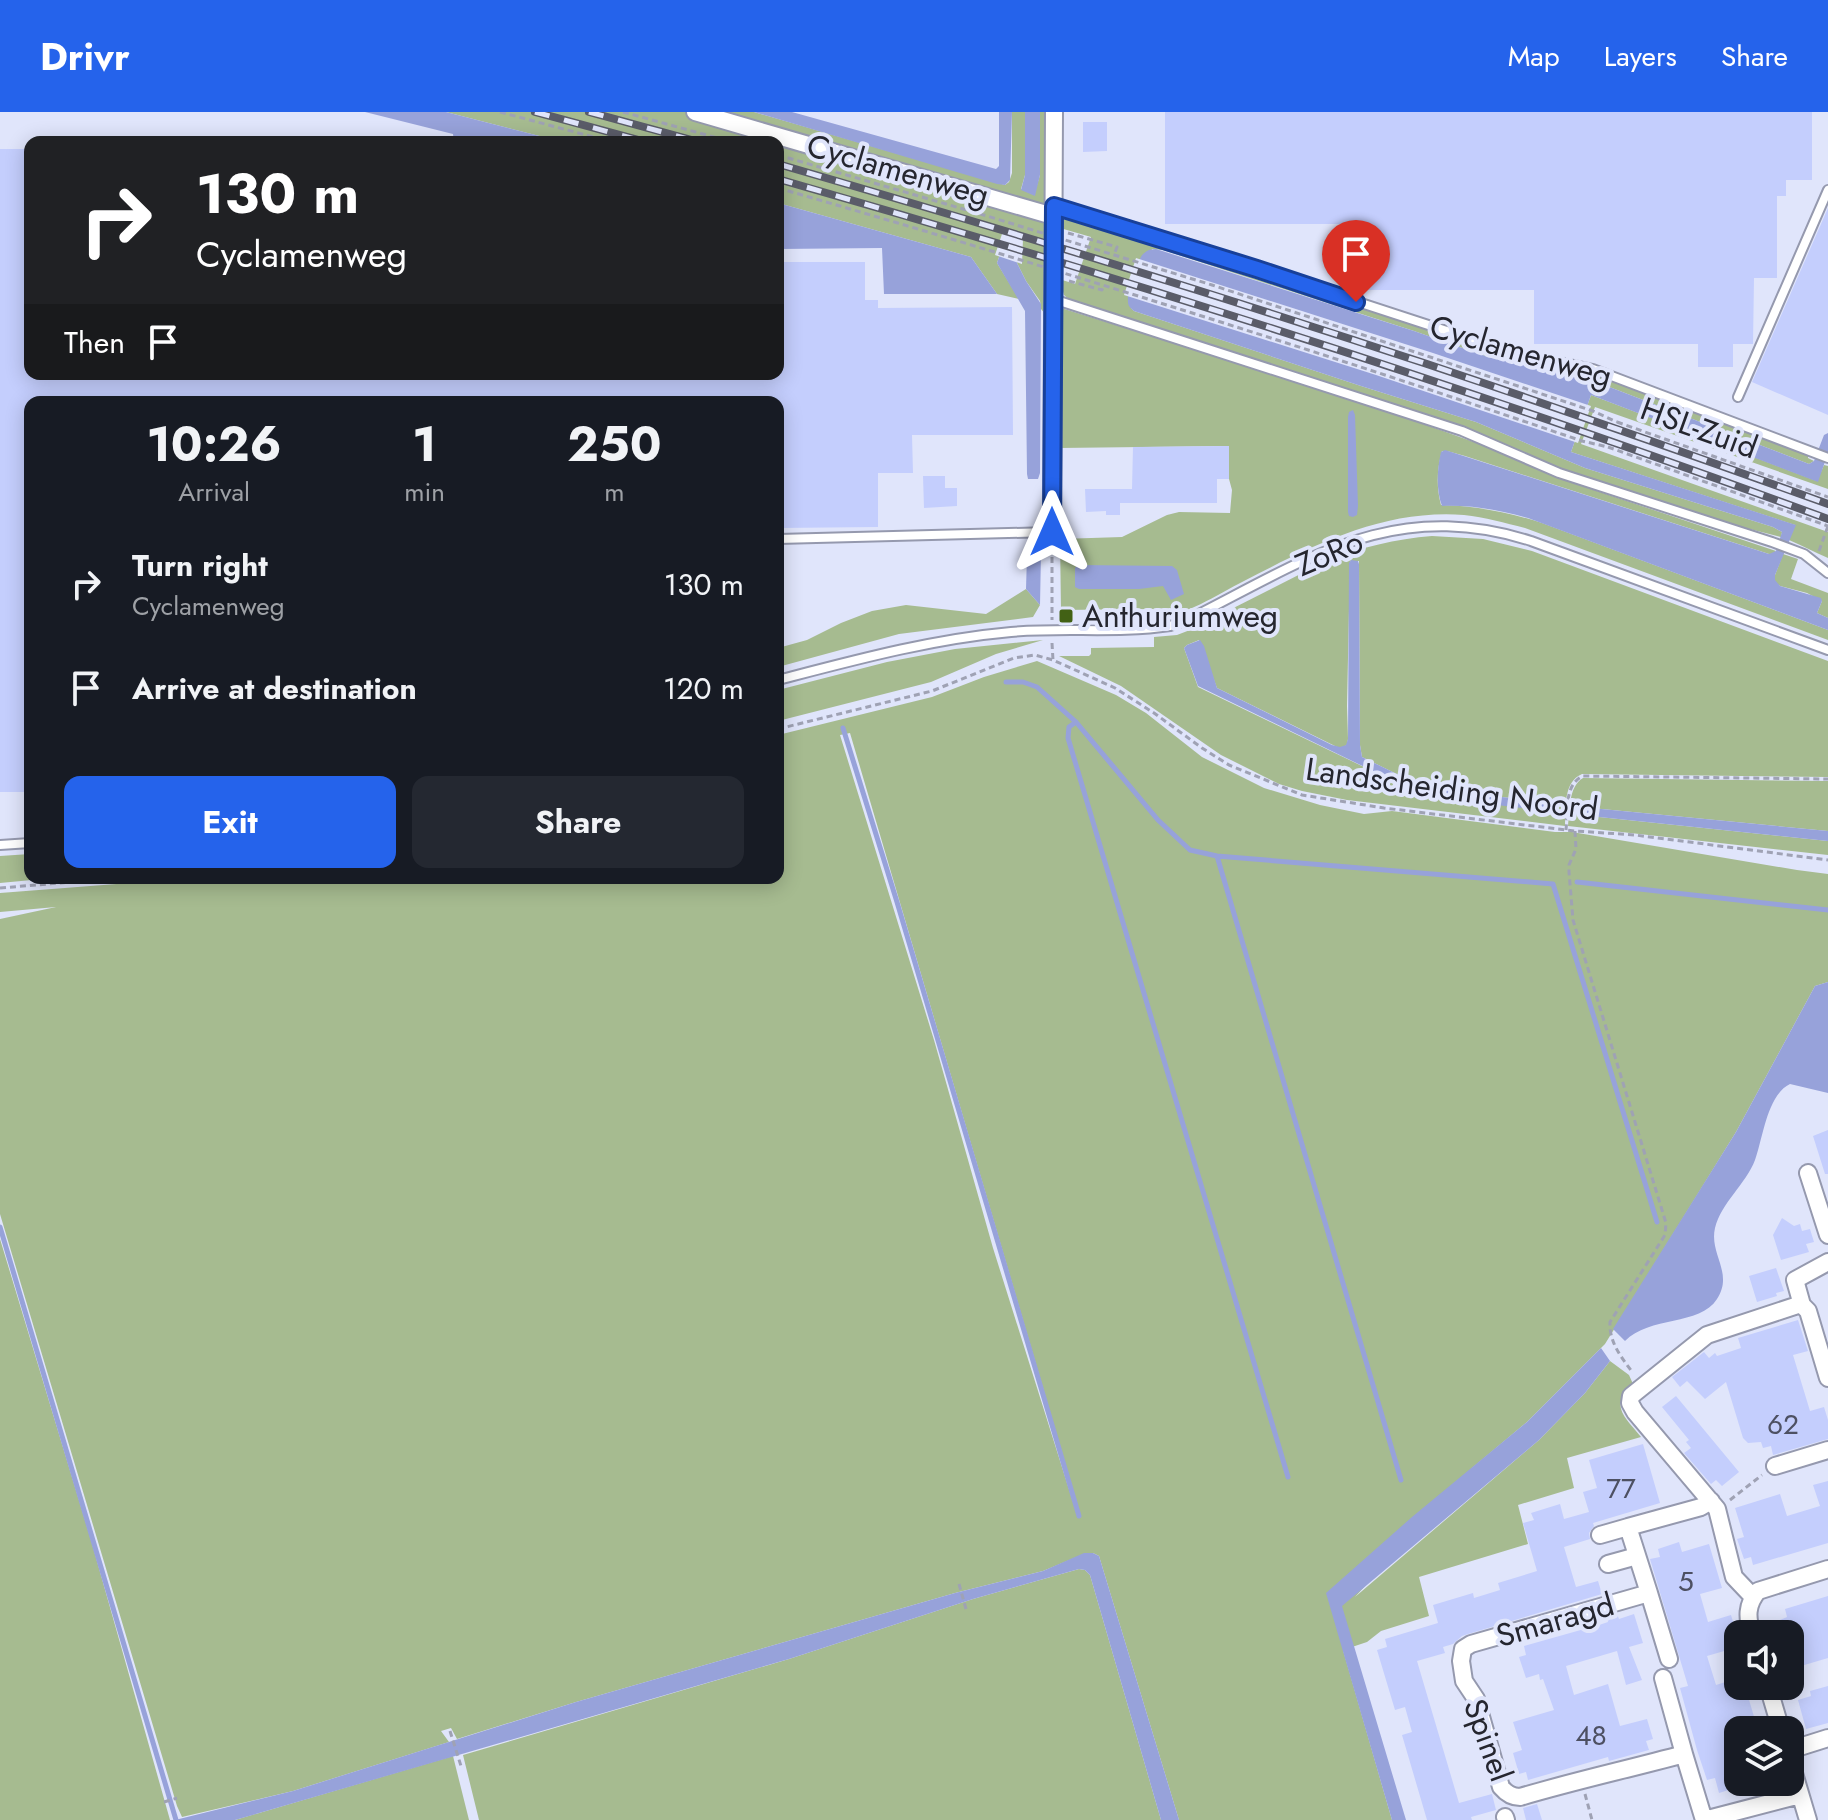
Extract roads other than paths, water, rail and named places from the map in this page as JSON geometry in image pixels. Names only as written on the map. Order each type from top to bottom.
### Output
[{"type":"street","name":"Cyclamenweg","points":[[695,112],[782,136]]},
{"type":"street","points":[[1052,532],[1054,112]]},
{"type":"street","name":"Cyclamenweg","points":[[784,137],[1054,211]]},
{"type":"street","points":[[1808,1173],[1828,1235]]},
{"type":"street","points":[[1828,1262],[1795,1280],[1802,1305],[1808,1311],[1828,1378]]},
{"type":"street","points":[[1753,1597],[1734,1577],[1714,1505],[1635,1412],[1630,1403],[1631,1396],[1707,1335],[1802,1305]]},
{"type":"street","points":[[1775,1466],[1828,1450]]},
{"type":"street","points":[[1600,1535],[1714,1505]]},
{"type":"street","name":"Smaragd","points":[[1628,1527],[1669,1659]]},
{"type":"street","name":"Smaragd","points":[[1608,1564],[1637,1556]]},
{"type":"street","points":[[1748,1620],[1748,1607],[1758,1591],[1828,1569]]},
{"type":"street","name":"Smaragd","points":[[1463,1649],[1471,1644],[1649,1593]]},
{"type":"street","name":"Spinel","points":[[1463,1649],[1464,1681],[1476,1699],[1501,1787],[1514,1797],[1684,1754]]},
{"type":"street","points":[[1663,1678],[1704,1820],[1796,1796]]},
{"type":"street","points":[[1804,1746],[1828,1738]]},
{"type":"street","points":[[1800,1796],[1808,1820]]},
{"type":"lane","points":[[1738,397],[1828,190]]},
{"type":"lane","name":"Cyclamenweg","points":[[1054,211],[1244,265],[1497,347],[1593,369],[1828,458]]},
{"type":"lane","points":[[1053,299],[1462,431],[1559,473],[1792,549],[1809,557],[1828,573]]},
{"type":"lane","name":"ZoRo","points":[[784,679],[917,646],[976,636],[1052,629],[1170,626],[1345,542],[1400,529],[1447,526],[1490,530],[1531,541],[1828,650]]},
{"type":"lane","points":[[784,539],[1052,532]]},
{"type":"lane","points":[[0,845],[24,843]]},
{"type":"water","points":[[365,112],[446,112],[540,136],[453,134]]},
{"type":"water","points":[[754,112],[792,112],[996,169],[999,166],[999,112],[1012,112],[1010,180],[1005,185],[997,184]]},
{"type":"water","points":[[1025,112],[1040,112],[1040,175],[1035,196],[1021,190],[1025,175]]},
{"type":"water","points":[[784,205],[971,257],[997,294],[884,294],[882,248],[784,249]]},
{"type":"water","points":[[1006,236],[1026,281],[1041,304],[1038,479],[1028,479],[1027,474],[1025,311],[997,263]]},
{"type":"water","points":[[1156,249],[1488,357],[1612,388],[1809,464],[1814,461],[1824,435],[1828,433],[1828,453],[1818,482],[1591,395],[1571,452],[1796,525],[1775,580],[1780,586],[1821,598],[1817,613],[1828,618],[1828,630],[1528,518],[1486,509],[1442,506],[1438,472],[1441,452],[1445,450],[1769,554],[1776,551],[1782,532],[1585,468],[1476,422],[1134,311],[1128,301],[1135,271],[1143,254]]},
{"type":"water","points":[[1353,410],[1358,506],[1357,515],[1353,517],[1348,512],[1348,417]]},
{"type":"water","points":[[1029,553],[1041,553],[1040,605],[1026,589]]},
{"type":"water","points":[[1351,560],[1359,564],[1362,757],[1409,780],[1438,789],[1557,804],[1559,811],[1418,793],[1198,686],[1184,648],[1200,640],[1217,688],[1332,745],[1346,745]]},
{"type":"water","points":[[1078,565],[1172,566],[1177,570],[1184,594],[1171,600],[1163,586],[1079,589],[1075,587],[1075,568]]},
{"type":"water","points":[[1581,807],[1828,831],[1828,841],[1578,815]]},
{"type":"water","points":[[1828,982],[1828,1093],[1790,1084],[1776,1097],[1751,1169],[1723,1210],[1715,1228],[1715,1246],[1723,1281],[1717,1299],[1699,1313],[1647,1328],[1625,1341],[1613,1329],[1736,1132],[1815,986]]},
{"type":"water","points":[[1601,1348],[1610,1361],[1585,1393],[1539,1440],[1342,1606],[1406,1820],[1392,1820],[1326,1593],[1527,1422]]},
{"type":"water","points":[[1084,1553],[1099,1556],[1179,1820],[1161,1820],[1090,1575],[1079,1569],[973,1599],[789,1659],[235,1820],[175,1820],[293,1791],[576,1702],[955,1593],[1043,1571]]},
{"type":"waterway","points":[[1006,682],[1023,682],[1037,687],[1076,722],[1158,820],[1190,850],[1217,856],[1553,884],[1657,1222]]},
{"type":"waterway","points":[[1076,722],[1069,727],[1068,738],[1288,1477]]},
{"type":"waterway","points":[[843,728],[1079,1516]]},
{"type":"waterway","points":[[1217,856],[1401,1480]]},
{"type":"waterway","points":[[1577,882],[1828,910]]},
{"type":"waterway","points":[[0,1227],[176,1820]]},
{"type":"railway","points":[[535,112],[624,136]]},
{"type":"railway","points":[[589,112],[677,136]]},
{"type":"railway","points":[[784,166],[1104,261],[1427,364],[1828,504]]},
{"type":"railway","points":[[784,181],[1306,339],[1568,426],[1828,519]]},
{"type":"place","name":"Anthuriumweg","points":[[1066,616]]}]
